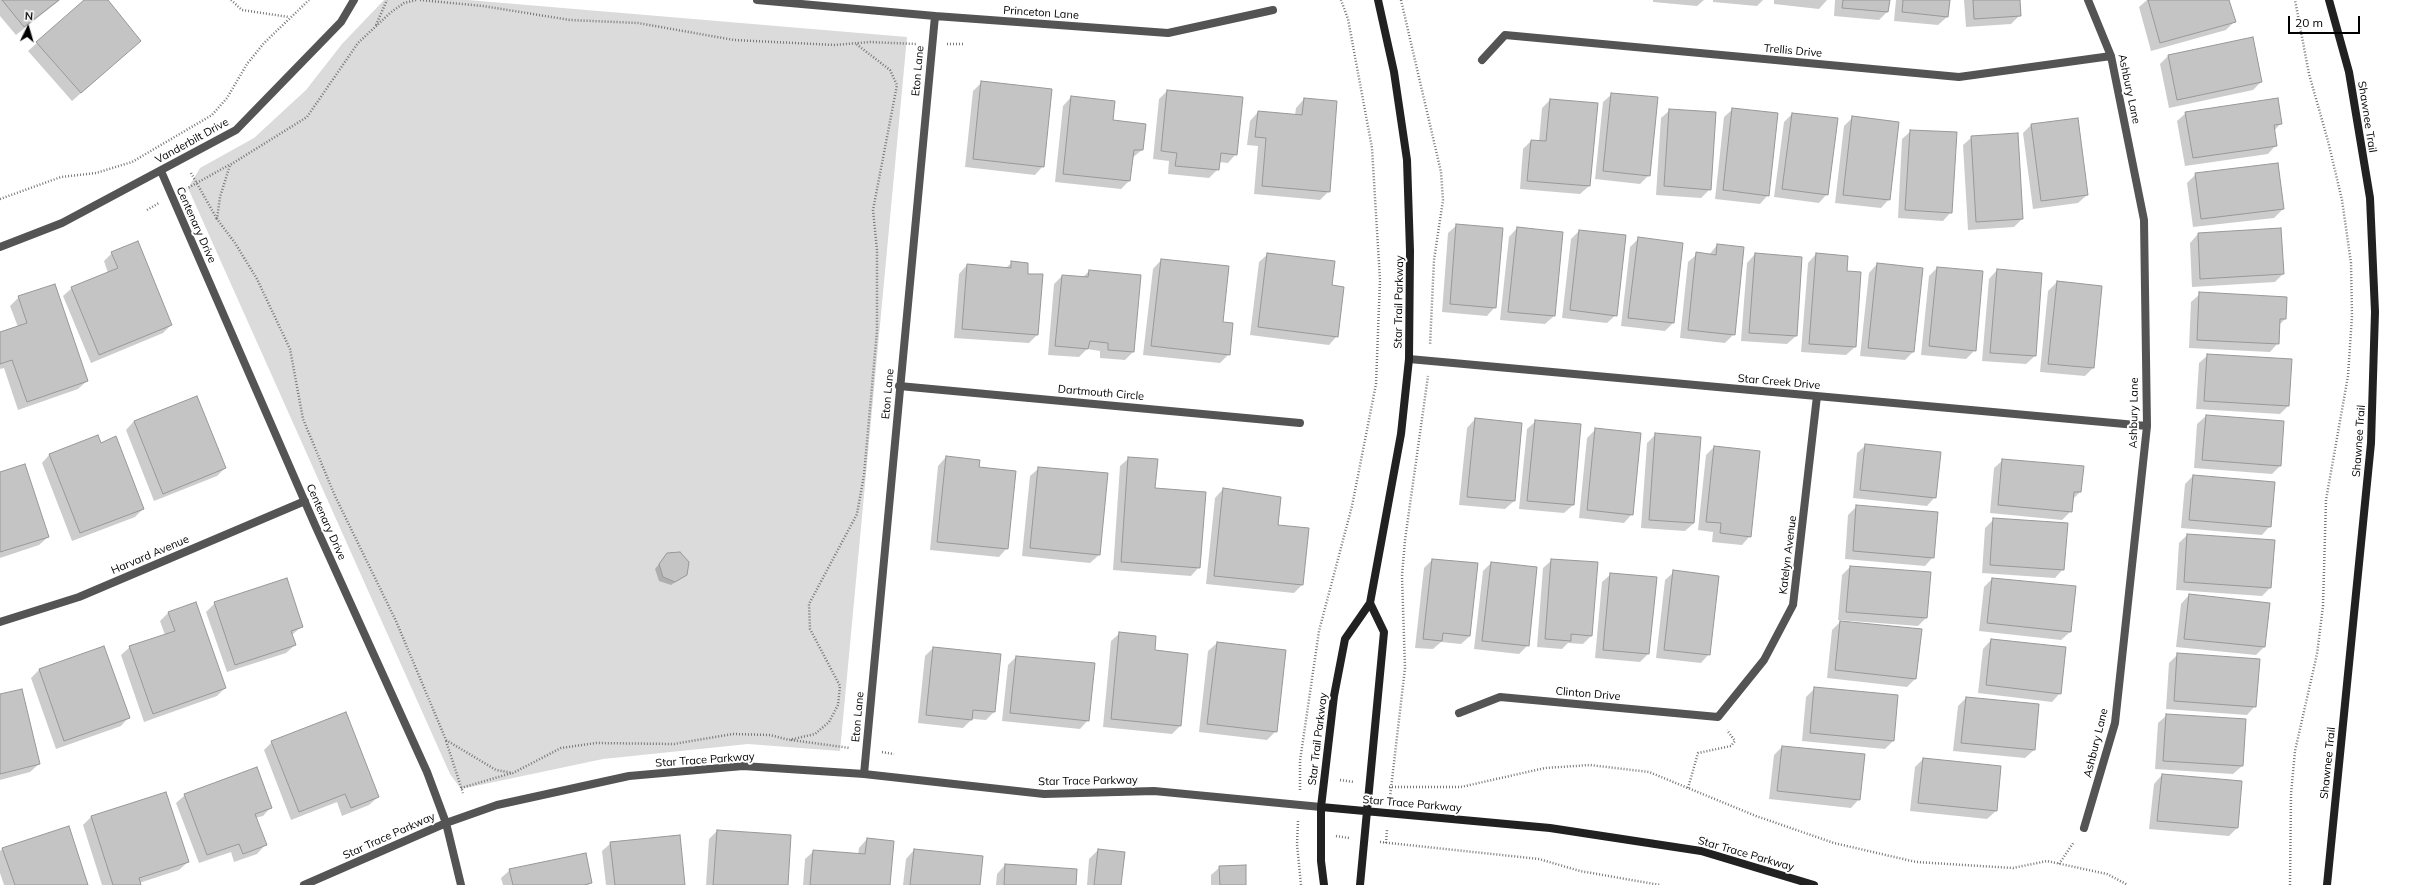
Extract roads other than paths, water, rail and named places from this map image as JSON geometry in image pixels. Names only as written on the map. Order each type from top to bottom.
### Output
[{"type":"street","name":"Vanderbilt Drive","points":[[0,247],[62,223],[236,130],[341,22],[354,0]]},
{"type":"street","name":"Princeton Lane","points":[[757,0],[935,16],[1168,33],[1273,10]]},
{"type":"street","name":"Star Trail Parkway","points":[[1324,885],[1321,807],[1334,696],[1345,639],[1370,603],[1401,434],[1409,359],[1410,251],[1407,160],[1394,72],[1378,0]]},
{"type":"street","name":"Ashbury Lane","points":[[2084,828],[2115,723],[2147,426],[2144,220],[2111,56],[2088,0]]},
{"type":"street","name":"Shawnee Trail","points":[[2327,885],[2371,443],[2375,312],[2370,198],[2349,72],[2329,0]]},
{"type":"street","name":"Eton Lane","points":[[864,774],[899,386],[935,16]]},
{"type":"street","name":"Trellis Drive","points":[[1482,60],[1505,34],[1959,78],[2111,56]]},
{"type":"street","name":"Centenary Drive","points":[[161,171],[305,501],[427,772],[446,823],[461,885]]},
{"type":"street","name":"Star Creek Drive","points":[[1409,359],[2147,426]]},
{"type":"street","name":"Dartmouth Circle","points":[[899,386],[1300,423]]},
{"type":"street","name":"Katelyn Avenue","points":[[1718,717],[1764,660],[1793,605],[1817,396]]},
{"type":"street","name":"Harvard Avenue","points":[[0,622],[79,597],[305,501]]},
{"type":"street","points":[[1360,885],[1384,632],[1370,603]]},
{"type":"street","name":"Clinton Drive","points":[[1459,713],[1500,697],[1718,717]]},
{"type":"street","name":"Star Trace Parkway","points":[[304,885],[446,823],[497,805],[629,776],[743,766],[864,774],[1044,794],[1154,791],[1550,828],[1701,850],[1814,885]]}]
